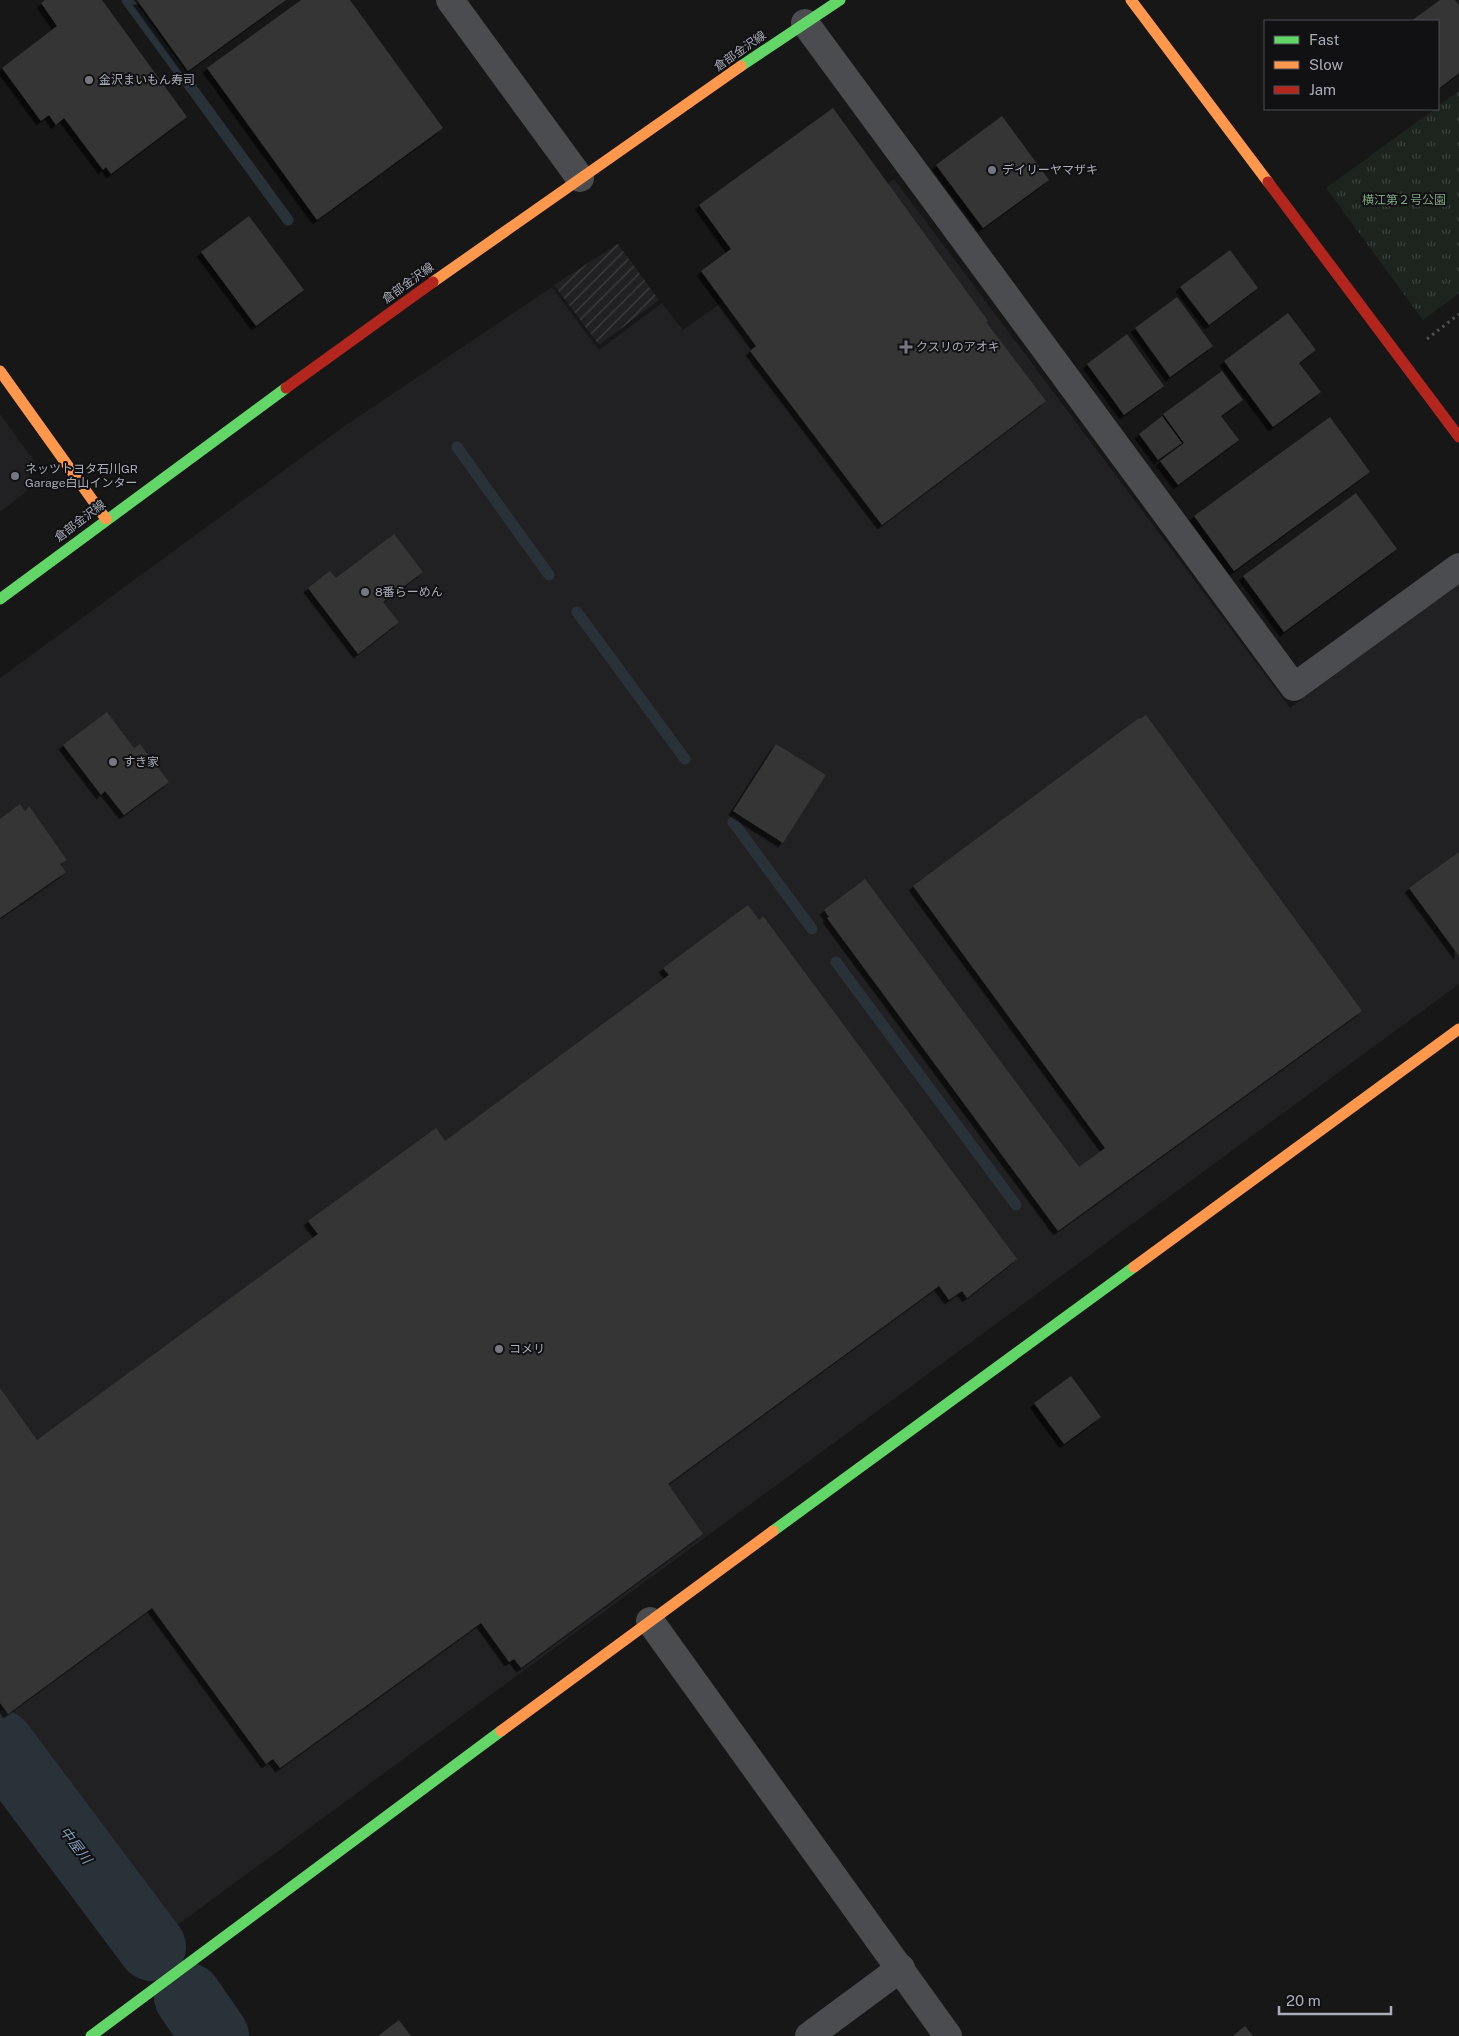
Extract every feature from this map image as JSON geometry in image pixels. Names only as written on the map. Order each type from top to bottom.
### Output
[{"type":"street","points":[[450,0],[580,178]]},
{"type":"street","name":"倉部金沢線","points":[[0,599],[106,519],[421,291],[580,178],[840,0]]},
{"type":"street","points":[[1131,0],[1459,438]]},
{"type":"street","points":[[805,23],[1294,687],[1459,567]]},
{"type":"street","points":[[0,372],[106,519]]},
{"type":"street","points":[[91,2036],[650,1621],[1459,1028]]},
{"type":"street","points":[[650,1621],[948,2036]]},
{"type":"street","points":[[809,2036],[901,1968]]},
{"type":"path","points":[[1400,358],[1459,314]]},
{"type":"shaded area","points":[[894,179],[1290,708],[1459,583],[1459,984],[161,1937],[138,1896],[0,1709],[0,678],[346,425],[552,287],[599,350],[662,303],[683,330]]},
{"type":"shaded area","points":[[618,244],[659,300],[599,345],[554,285]]},
{"type":"shaded area","name":"ネッツトヨタ石川GR Garage白山インター","points":[[0,414],[35,462],[27,491],[0,512]]},
{"type":"green space","name":"横江第２号公園","points":[[1459,91],[1459,293],[1423,320],[1326,188],[1434,110],[1439,110],[1439,105]]},
{"type":"building","points":[[45,0],[102,0],[187,117],[111,174],[106,167],[103,170],[64,118],[56,125],[49,115],[41,121],[2,68],[57,26],[41,3]]},
{"type":"building","points":[[137,0],[286,0],[188,71]]},
{"type":"building","points":[[301,0],[350,0],[443,128],[317,220],[207,68]]},
{"type":"building","points":[[1440,0],[1455,0],[1459,5],[1459,73],[1439,88],[1439,20],[1412,20]]},
{"type":"building","points":[[833,108],[988,321],[986,322],[1046,401],[882,525],[750,351],[756,346],[701,271],[731,249],[699,205]]},
{"type":"building","points":[[1002,116],[1049,180],[983,228],[936,165]]},
{"type":"building","points":[[249,216],[304,290],[256,326],[201,252]]},
{"type":"building","points":[[1230,250],[1258,288],[1209,325],[1180,287]]},
{"type":"building","points":[[1177,297],[1213,346],[1170,377],[1135,328]]},
{"type":"building","points":[[1288,313],[1316,350],[1299,363],[1321,392],[1273,427],[1224,361]]},
{"type":"building","points":[[1127,334],[1164,386],[1124,415],[1087,364]]},
{"type":"building","points":[[1222,371],[1243,400],[1221,416],[1239,440],[1178,485],[1160,461],[1184,443],[1163,414]]},
{"type":"building","points":[[1162,416],[1182,443],[1158,460],[1139,434]]},
{"type":"building","points":[[1330,417],[1370,472],[1234,571],[1194,516]]},
{"type":"building","points":[[1356,493],[1397,549],[1284,632],[1243,576]]},
{"type":"building","points":[[394,534],[423,572],[383,602],[399,622],[358,654],[308,588],[330,571],[336,578]]},
{"type":"building","points":[[107,712],[134,748],[140,744],[169,782],[124,815],[105,791],[101,795],[63,745]]},
{"type":"building","points":[[1146,715],[1362,1011],[1058,1231],[827,918],[829,917],[824,910],[865,879],[1079,1167],[1105,1148],[913,886],[1139,718]]},
{"type":"building","points":[[776,744],[826,775],[783,843],[733,811]]},
{"type":"building","points":[[20,804],[25,811],[29,806],[67,860],[60,864],[66,872],[0,918],[0,819]]},
{"type":"building","points":[[1459,852],[1459,956],[1409,888]]},
{"type":"building","name":"コメリ","points":[[748,905],[759,920],[763,916],[1017,1259],[967,1298],[962,1291],[949,1300],[939,1286],[668,1484],[703,1534],[521,1668],[514,1659],[509,1662],[481,1623],[280,1768],[273,1759],[266,1764],[152,1608],[8,1714],[0,1703],[0,1388],[37,1440],[318,1234],[308,1221],[436,1128],[445,1141],[669,975],[663,968]]},
{"type":"building","points":[[1071,1376],[1101,1417],[1064,1444],[1034,1403]]},
{"type":"building","points":[[399,2020],[411,2036],[378,2036]]},
{"type":"building","points":[[1245,2026],[1253,2036],[1233,2036]]},
{"type":"waterway","points":[[127,0],[288,220]]},
{"type":"waterway","points":[[457,447],[549,575]]},
{"type":"waterway","points":[[577,612],[685,759]]},
{"type":"waterway","points":[[733,822],[812,929]]},
{"type":"waterway","points":[[836,962],[1016,1205]]},
{"type":"waterway","name":"中屋川","points":[[0,1744],[152,1947]]},
{"type":"waterway","name":"中屋川","points":[[188,1997],[215,2036]]},
{"type":"traffic: fast","points":[[741,66],[840,0]]},
{"type":"traffic: fast","points":[[0,599],[286,388]]},
{"type":"traffic: fast","points":[[773,1531],[1134,1267]]},
{"type":"traffic: fast","points":[[91,2036],[501,1731]]},
{"type":"traffic: slow","points":[[1131,0],[1268,182]]},
{"type":"traffic: slow","points":[[433,282],[741,66]]},
{"type":"traffic: slow","points":[[0,371],[106,519]]},
{"type":"traffic: slow","points":[[1134,1267],[1459,1029]]},
{"type":"traffic: slow","points":[[501,1731],[773,1531]]},
{"type":"traffic: jam","points":[[1268,182],[1459,437]]},
{"type":"traffic: jam","points":[[286,388],[433,282]]},
{"type":"place","name":"金沢まいもん寿司","points":[[89,80]]},
{"type":"place","name":"デイリーヤマザキ","points":[[992,170]]},
{"type":"place","name":"クスリのアオキ","points":[[906,347]]},
{"type":"place","name":"ネッツトヨタ石川GR Garage白山インター","points":[[15,476]]},
{"type":"place","name":"8番らーめん","points":[[365,592]]},
{"type":"place","name":"すき家","points":[[113,762]]},
{"type":"place","name":"コメリ","points":[[499,1349]]}]
